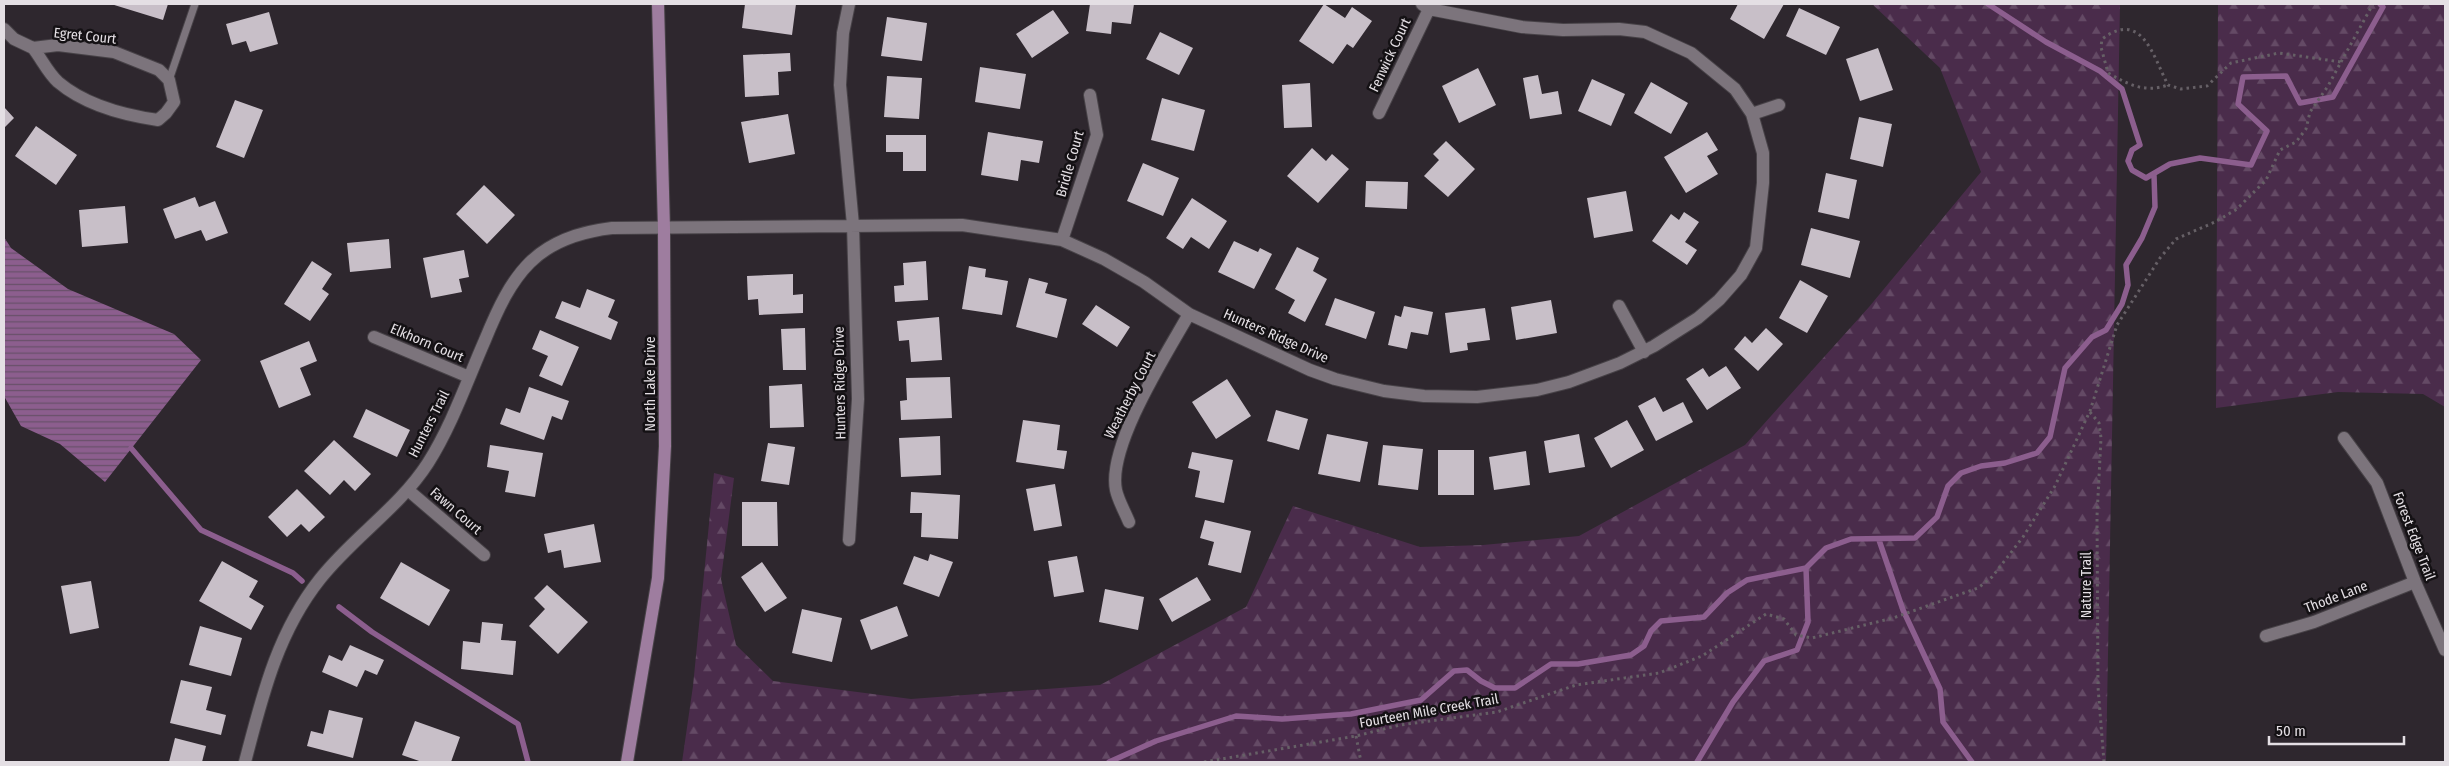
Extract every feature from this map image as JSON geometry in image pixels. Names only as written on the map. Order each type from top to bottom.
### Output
[{"type":"main road","name":"North Lake Drive","points":[[628,762],[658,578],[665,446],[664,229],[658,4]]},
{"type":"street","name":"Hunters Ridge Drive","points":[[849,4],[842,33],[840,85],[853,225],[858,399],[849,540]]},
{"type":"street","name":"Hunters Ridge Drive","points":[[664,229],[962,225],[1062,240],[1104,259],[1144,282],[1189,314],[1310,370],[1384,391],[1424,396],[1477,397],[1536,390],[1578,379],[1644,352],[1698,318],[1719,300],[1741,275],[1756,248],[1762,183],[1763,153],[1752,114],[1735,89],[1691,52],[1645,32],[1619,29],[1563,30],[1522,27],[1425,6]]},
{"type":"street","name":"Fenwick Court","points":[[1379,113],[1425,6]]},
{"type":"street","name":"Egret Court","points":[[4,29],[14,39],[34,48],[58,81],[91,103],[135,117],[158,120],[174,102],[169,80],[159,70],[114,52],[58,45],[34,48]]},
{"type":"street","name":"Bridle Court","points":[[1062,240],[1097,135],[1090,96]]},
{"type":"street","points":[[1752,114],[1780,105]]},
{"type":"street","name":"Hunters Trail","points":[[245,762],[272,662],[298,610],[333,564],[408,490],[436,449],[509,287],[532,260],[546,250],[577,234],[594,230],[664,229]]},
{"type":"street","points":[[1619,306],[1644,352]]},
{"type":"street","name":"Weatherby Court","points":[[1129,522],[1116,489],[1119,449],[1145,394],[1189,314]]},
{"type":"street","name":"Elkhorn Court","points":[[374,337],[469,377]]},
{"type":"street","name":"Forest Edge Trail","points":[[2344,438],[2377,483],[2415,582],[2445,650]]},
{"type":"street","name":"Fawn Court","points":[[408,490],[484,555]]},
{"type":"street","name":"Thode Lane","points":[[2266,636],[2314,622],[2415,582]]},
{"type":"lane","points":[[169,80],[195,4]]},
{"type":"path","name":"Fourteen Mile Creek Trail","points":[[1204,762],[1356,736],[1400,726],[1496,712],[1576,685],[1659,673],[1702,656],[1766,614],[1784,619],[1796,635],[1812,638],[1893,618],[1978,588],[1992,577],[2023,537],[2055,486],[2090,411],[2117,325],[2160,258],[2176,239],[2215,222],[2237,209],[2266,180],[2280,150],[2296,142],[2306,129],[2310,112],[2328,86],[2373,4]]},
{"type":"path","points":[[2168,85],[2142,36],[2129,28],[2122,28],[2112,31],[2102,39],[2101,48],[2108,73],[2125,82],[2154,90],[2168,85],[2181,89],[2207,86],[2231,63],[2279,53],[2341,62]]},
{"type":"path","name":"Nature Trail","points":[[2090,411],[2099,423],[2101,438],[2097,516],[2098,687],[2104,762]]},
{"type":"path","points":[[1356,736],[1361,762]]},
{"type":"green space","points":[[1872,4],[2120,4],[2106,762],[682,762],[693,686],[714,473],[734,478],[721,579],[736,645],[773,681],[911,699],[1100,685],[1246,607],[1293,506],[1420,547],[1483,545],[1579,536],[1745,445],[1869,307],[1981,172],[1940,68]]},
{"type":"green space","points":[[2218,4],[2445,4],[2445,407],[2423,394],[2338,392],[2216,408]]},
{"type":"shaded area","points":[[4,237],[11,248],[68,289],[174,334],[201,360],[105,482],[60,444],[21,426],[4,396]]},
{"type":"building","points":[[111,4],[168,4],[163,20]]},
{"type":"building","points":[[745,4],[796,4],[792,35],[742,28]]},
{"type":"building","points":[[1090,4],[1134,4],[1131,24],[1112,22],[1111,34],[1086,31]]},
{"type":"building","points":[[1324,4],[1345,18],[1352,7],[1372,21],[1353,48],[1347,44],[1333,64],[1299,41]]},
{"type":"building","points":[[1738,4],[1784,4],[1764,39],[1730,19]]},
{"type":"building","points":[[1799,8],[1840,27],[1826,55],[1786,36]]},
{"type":"building","points":[[1053,10],[1069,33],[1032,58],[1016,34]]},
{"type":"building","points":[[269,12],[278,44],[250,52],[246,41],[232,45],[226,24]]},
{"type":"building","points":[[887,17],[927,23],[922,61],[881,56]]},
{"type":"building","points":[[1160,32],[1193,48],[1179,75],[1146,59]]},
{"type":"building","points":[[1878,48],[1893,90],[1860,101],[1846,59]]},
{"type":"building","points":[[790,53],[791,71],[778,72],[779,95],[745,97],[743,55]]},
{"type":"building","points":[[980,67],[1026,74],[1020,109],[975,102]]},
{"type":"building","points":[[1478,68],[1496,105],[1459,123],[1442,86]]},
{"type":"building","points":[[1538,75],[1542,94],[1558,91],[1562,114],[1530,119],[1523,78]]},
{"type":"building","points":[[887,76],[922,78],[919,119],[884,117]]},
{"type":"building","points":[[1592,79],[1625,94],[1611,126],[1578,111]]},
{"type":"building","points":[[1651,82],[1688,103],[1671,134],[1634,113]]},
{"type":"building","points":[[1310,83],[1312,127],[1284,128],[1282,85]]},
{"type":"building","points":[[1162,98],[1205,110],[1194,151],[1151,140]]},
{"type":"building","points":[[235,100],[263,110],[244,158],[216,147]]},
{"type":"building","points":[[4,107],[14,118],[4,128]]},
{"type":"building","points":[[788,114],[795,154],[749,163],[741,122]]},
{"type":"building","points":[[1859,117],[1892,124],[1883,167],[1850,159]]},
{"type":"building","points":[[36,126],[77,155],[56,185],[15,156]]},
{"type":"building","points":[[988,132],[1043,141],[1039,163],[1021,160],[1018,181],[981,175]]},
{"type":"building","points":[[1707,132],[1718,150],[1707,156],[1718,174],[1686,193],[1664,157]]},
{"type":"building","points":[[886,135],[926,135],[926,171],[903,171],[903,152],[886,152]]},
{"type":"building","points":[[1446,141],[1475,169],[1448,197],[1424,176],[1439,160],[1433,154]]},
{"type":"building","points":[[1312,148],[1326,161],[1332,154],[1349,169],[1318,203],[1287,176]]},
{"type":"building","points":[[1143,163],[1179,178],[1163,216],[1127,201]]},
{"type":"building","points":[[1826,173],[1857,180],[1849,219],[1818,212]]},
{"type":"building","points":[[1366,181],[1408,182],[1407,209],[1365,207]]},
{"type":"building","points":[[484,185],[515,215],[487,244],[456,214]]},
{"type":"building","points":[[1626,191],[1633,231],[1594,238],[1587,198]]},
{"type":"building","points":[[195,197],[199,207],[215,201],[228,233],[206,241],[201,230],[175,239],[163,209]]},
{"type":"building","points":[[1192,198],[1227,221],[1209,249],[1191,237],[1183,249],[1166,238]]},
{"type":"building","points":[[125,206],[128,243],[82,247],[79,210]]},
{"type":"building","points":[[1684,212],[1699,222],[1685,242],[1697,250],[1687,265],[1652,241],[1671,214],[1679,220]]},
{"type":"building","points":[[1811,228],[1860,241],[1850,278],[1801,265]]},
{"type":"building","points":[[389,239],[391,268],[350,272],[347,243]]},
{"type":"building","points":[[1234,241],[1258,252],[1260,248],[1272,254],[1254,289],[1218,272]]},
{"type":"building","points":[[1297,247],[1319,258],[1313,271],[1327,279],[1305,322],[1288,313],[1295,300],[1275,289]]},
{"type":"building","points":[[464,250],[469,277],[459,279],[462,292],[431,298],[423,258]]},
{"type":"building","points":[[312,261],[332,274],[322,289],[329,294],[310,321],[284,304]]},
{"type":"building","points":[[926,261],[928,300],[895,302],[894,286],[904,285],[903,263]]},
{"type":"building","points":[[969,266],[986,269],[985,277],[1008,281],[1002,315],[962,309]]},
{"type":"building","points":[[793,274],[793,295],[803,294],[803,313],[759,315],[758,299],[748,300],[747,276]]},
{"type":"building","points":[[1029,278],[1048,283],[1045,293],[1067,299],[1057,338],[1016,327]]},
{"type":"building","points":[[1800,280],[1828,296],[1807,333],[1779,318]]},
{"type":"building","points":[[587,289],[615,300],[608,317],[618,322],[611,340],[555,318],[562,301],[580,308]]},
{"type":"building","points":[[1335,298],[1375,312],[1366,339],[1325,325]]},
{"type":"building","points":[[1551,300],[1557,333],[1516,340],[1511,307]]},
{"type":"building","points":[[1096,305],[1130,327],[1117,347],[1082,324]]},
{"type":"building","points":[[1404,306],[1433,312],[1428,335],[1411,332],[1407,349],[1388,345],[1395,315],[1401,317]]},
{"type":"building","points":[[1485,308],[1490,340],[1467,343],[1468,350],[1450,353],[1445,313]]},
{"type":"building","points":[[939,317],[942,360],[911,362],[909,340],[899,341],[897,321]]},
{"type":"building","points":[[805,328],[806,370],[783,370],[781,329]]},
{"type":"building","points":[[1766,328],[1783,344],[1758,371],[1734,349],[1745,336],[1752,343]]},
{"type":"building","points":[[540,330],[579,347],[562,386],[539,376],[548,356],[532,349]]},
{"type":"building","points":[[309,341],[317,361],[300,368],[311,395],[279,408],[260,361]]},
{"type":"building","points":[[1726,366],[1741,388],[1707,410],[1686,379],[1703,368],[1709,377]]},
{"type":"building","points":[[950,377],[952,418],[901,420],[900,401],[907,400],[906,378]]},
{"type":"building","points":[[1227,379],[1251,416],[1216,439],[1192,402]]},
{"type":"building","points":[[802,384],[804,427],[770,428],[769,386]]},
{"type":"building","points":[[529,387],[569,401],[562,420],[552,416],[544,440],[500,424],[506,408],[520,413]]},
{"type":"building","points":[[1655,397],[1663,412],[1683,402],[1693,422],[1656,441],[1638,406]]},
{"type":"building","points":[[366,409],[410,430],[397,457],[353,437]]},
{"type":"building","points":[[1276,410],[1308,419],[1299,450],[1267,441]]},
{"type":"building","points":[[1023,420],[1060,425],[1057,450],[1067,451],[1064,469],[1016,462]]},
{"type":"building","points":[[1627,420],[1644,450],[1611,468],[1594,438]]},
{"type":"building","points":[[1327,434],[1368,442],[1360,482],[1318,474]]},
{"type":"building","points":[[1579,434],[1585,467],[1549,473],[1544,441]]},
{"type":"building","points":[[940,436],[941,475],[901,477],[899,438]]},
{"type":"building","points":[[334,440],[371,474],[355,491],[344,480],[330,495],[304,471]]},
{"type":"building","points":[[768,443],[795,447],[789,485],[761,481]]},
{"type":"building","points":[[490,445],[543,453],[535,497],[505,492],[509,471],[487,467]]},
{"type":"building","points":[[1383,445],[1423,449],[1418,490],[1378,485]]},
{"type":"building","points":[[1438,450],[1474,450],[1474,495],[1438,495]]},
{"type":"building","points":[[1526,451],[1530,485],[1494,490],[1489,457]]},
{"type":"building","points":[[1192,452],[1233,460],[1224,503],[1195,497],[1200,471],[1188,468]]},
{"type":"building","points":[[1055,484],[1062,526],[1034,531],[1026,489]]},
{"type":"building","points":[[297,489],[325,517],[309,532],[301,524],[287,537],[268,517]]},
{"type":"building","points":[[911,492],[960,495],[958,539],[921,537],[922,513],[910,513]]},
{"type":"building","points":[[742,502],[777,502],[778,546],[742,546]]},
{"type":"building","points":[[1205,520],[1251,531],[1241,573],[1208,565],[1214,542],[1200,538]]},
{"type":"building","points":[[594,524],[601,562],[564,568],[561,550],[548,553],[544,534]]},
{"type":"building","points":[[930,554],[953,562],[939,597],[903,584],[914,556],[928,561]]},
{"type":"building","points":[[1077,556],[1084,592],[1054,597],[1048,561]]},
{"type":"building","points":[[222,561],[258,581],[249,597],[264,606],[251,630],[199,601]]},
{"type":"building","points":[[401,562],[450,590],[429,626],[380,598]]},
{"type":"building","points":[[762,562],[787,598],[765,612],[741,577]]},
{"type":"building","points":[[1197,577],[1211,600],[1172,622],[1159,599]]},
{"type":"building","points":[[91,581],[99,628],[70,634],[61,586]]},
{"type":"building","points":[[547,585],[588,622],[558,654],[529,626],[545,609],[534,598]]},
{"type":"building","points":[[1105,589],[1144,597],[1138,630],[1099,622]]},
{"type":"building","points":[[897,606],[908,636],[871,650],[860,620]]},
{"type":"building","points":[[802,609],[842,618],[832,662],[792,653]]},
{"type":"building","points":[[482,622],[503,624],[501,640],[516,641],[513,675],[461,669],[463,641],[480,643]]},
{"type":"building","points":[[200,626],[242,638],[231,676],[189,665]]},
{"type":"building","points":[[350,645],[384,660],[377,675],[365,670],[357,687],[322,672],[329,655],[342,661]]},
{"type":"building","points":[[181,680],[212,687],[206,710],[226,715],[221,735],[170,723]]},
{"type":"building","points":[[329,710],[363,718],[353,758],[307,746],[311,731],[323,734]]},
{"type":"building","points":[[415,721],[460,737],[451,762],[422,762],[402,755]]},
{"type":"building","points":[[175,738],[206,746],[202,762],[169,762]]},
{"type":"waterway","points":[[1988,4],[2046,42],[2100,71],[2122,89],[2140,145],[2132,150],[2128,161],[2132,170],[2146,178],[2170,164],[2200,158],[2251,165],[2267,131],[2238,104],[2243,77],[2286,76],[2300,103],[2333,97],[2383,7],[2380,4]]},
{"type":"waterway","points":[[1109,762],[1156,741],[1236,716],[1282,719],[1351,714],[1421,700],[1454,671],[1467,670],[1481,681],[1495,688],[1515,688],[1551,664],[1578,664],[1631,655],[1644,646],[1651,631],[1661,621],[1704,617],[1727,593],[1747,580],[1806,568],[1826,548],[1851,539],[1915,538],[1937,517],[1948,486],[1961,473],[1981,466],[2005,463],[2037,453],[2050,437],[2065,368],[2092,337],[2106,330],[2122,304],[2128,285],[2126,265],[2142,238],[2155,207],[2154,175]]},
{"type":"waterway","points":[[131,448],[201,530],[293,573],[302,581]]},
{"type":"waterway","points":[[1879,540],[1903,610],[1940,689],[1943,722],[1972,762]]},
{"type":"waterway","points":[[1697,762],[1733,702],[1764,661],[1797,650],[1808,622],[1806,568]]},
{"type":"waterway","points":[[339,607],[372,632],[518,724],[528,762]]}]
